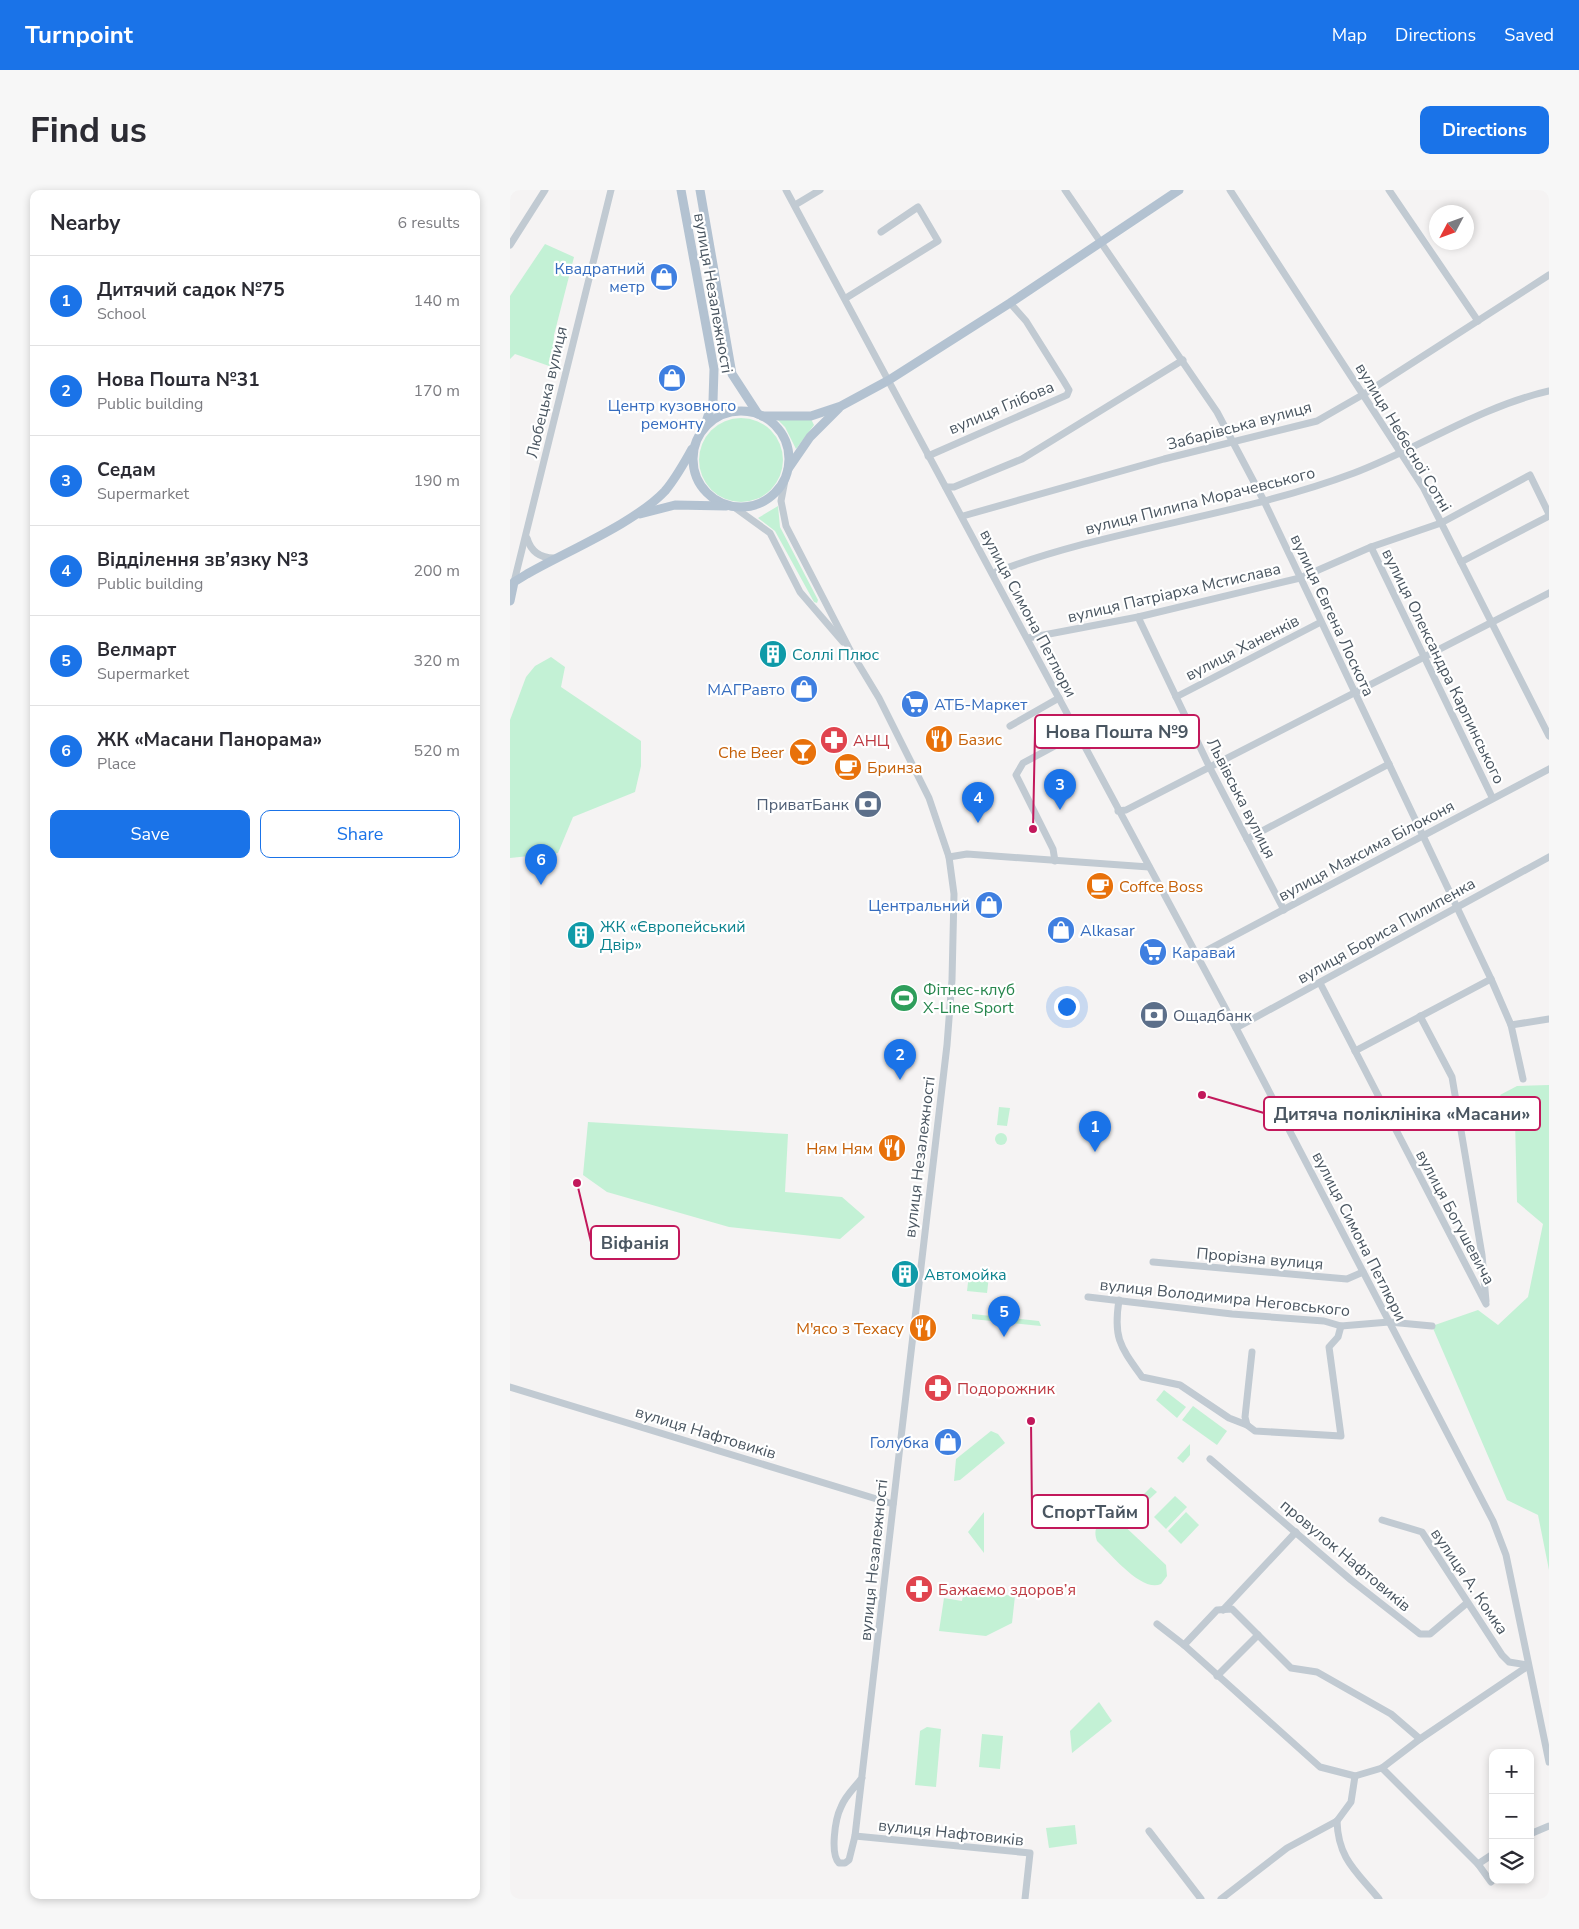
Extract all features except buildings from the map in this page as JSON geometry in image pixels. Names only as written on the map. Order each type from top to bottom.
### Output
[{"type":"main road","name":"вулиця Незалежності","points":[[681,190],[714,369],[713,400],[703,429],[695,444],[693,464],[699,483],[712,498],[732,506]]},
{"type":"main road","name":"вулиця Незалежності","points":[[700,190],[729,366],[738,387],[761,415],[777,428],[786,444],[788,462],[786,473]]},
{"type":"main road","points":[[761,415],[810,416],[841,406],[889,380],[1010,303],[1180,190]]},
{"type":"main road","points":[[630,517],[675,505],[753,505],[770,497],[776,491],[810,437],[841,406]]},
{"type":"main road","name":"вулиця Незалежності","points":[[703,429],[715,419],[729,412],[739,411],[761,415]]},
{"type":"main road","points":[[514,582],[630,517],[654,500],[671,484],[695,444]]},
{"type":"main road","name":"Любецька вулиця","points":[[510,601],[514,582]]},
{"type":"street","points":[[510,245],[544,190]]},
{"type":"street","name":"Любецька вулиця","points":[[514,582],[527,538],[611,190]]},
{"type":"street","name":"вулиця Симона Петлюри","points":[[786,190],[846,298],[928,456],[994,572],[1077,734],[1236,1028],[1493,1521],[1506,1555],[1549,1762]]},
{"type":"street","points":[[795,205],[820,190]]},
{"type":"street","name":"вулиця Євгена Лоскота","points":[[1066,190],[1212,403],[1264,501],[1491,979],[1511,1025],[1523,1080]]},
{"type":"street","name":"вулиця Небесної Сотні","points":[[1230,190],[1401,451],[1441,523],[1549,736]]},
{"type":"street","points":[[1389,190],[1478,321]]},
{"type":"street","points":[[846,298],[938,241],[918,207],[881,232]]},
{"type":"street","name":"Забарівська вулиця","points":[[963,516],[1233,441],[1317,421],[1364,394],[1549,275]]},
{"type":"street","name":"вулиця Глібова","points":[[928,456],[1067,395],[1069,390],[1053,364],[1026,321],[1010,303]]},
{"type":"street","points":[[946,487],[954,487],[1022,459],[1183,360]]},
{"type":"street","name":"вулиця Пилипа Морачевського","points":[[994,572],[1052,551],[1264,501],[1355,473],[1494,408],[1549,391]]},
{"type":"street","name":"вулиця Незалежності","points":[[786,473],[781,501],[786,526],[850,650],[874,690],[929,798],[949,857],[954,894],[952,980],[947,1045],[862,1778],[855,1836],[849,1860],[845,1863],[839,1863],[833,1853],[838,1815],[844,1800],[862,1778]]},
{"type":"street","name":"вулиця Патріарха Мстислава","points":[[1028,638],[1138,617],[1300,578],[1371,547],[1441,523],[1530,475],[1549,515],[1461,562]]},
{"type":"street","name":"вулиця Незалежності","points":[[732,506],[770,534],[800,592],[850,650]]},
{"type":"street","points":[[527,538],[529,545],[538,555],[554,558]]},
{"type":"street","name":"вулиця Олександра Карпинського","points":[[1371,547],[1492,797]]},
{"type":"street","points":[[1118,811],[1126,810],[1210,768],[1424,659],[1491,621],[1549,593]]},
{"type":"street","name":"Львівська вулиця","points":[[1138,617],[1210,768],[1284,910]]},
{"type":"street","name":"вулиця Ханенків","points":[[1176,697],[1321,622]]},
{"type":"street","points":[[1010,726],[1059,698]]},
{"type":"street","points":[[1055,861],[1053,849],[1016,775],[1024,763],[1077,734]]},
{"type":"street","points":[[1247,839],[1389,764]]},
{"type":"street","name":"вулиця Максима Білоконя","points":[[1196,956],[1492,797],[1549,769]]},
{"type":"street","points":[[949,857],[962,854],[1148,867]]},
{"type":"street","name":"вулиця Бориса Пилипенка","points":[[1236,1028],[1457,906],[1549,858]]},
{"type":"street","points":[[1355,1051],[1491,979]]},
{"type":"street","name":"вулиця Богушевича","points":[[1320,983],[1486,1304],[1482,1255],[1452,1077],[1420,1016]]},
{"type":"street","points":[[1511,1025],[1549,1019]]},
{"type":"street","name":"Прорізна вулиця","points":[[1152,1262],[1347,1279],[1363,1272]]},
{"type":"street","name":"вулиця Володимира Неговського","points":[[1088,1297],[1232,1314],[1324,1321],[1341,1326],[1389,1322],[1432,1326]]},
{"type":"street","points":[[1119,1300],[1116,1330],[1128,1357],[1142,1377],[1180,1385],[1229,1418],[1247,1425],[1255,1431],[1341,1436],[1329,1347],[1338,1337],[1341,1326]]},
{"type":"street","points":[[1247,1425],[1245,1417],[1252,1352]]},
{"type":"street","name":"вулиця Нафтовиків","points":[[510,1387],[893,1504]]},
{"type":"street","name":"провулок Нафтовиків","points":[[1210,1459],[1420,1634],[1430,1634],[1467,1603]]},
{"type":"street","name":"вулиця А. Комка","points":[[1382,1520],[1422,1532],[1467,1603],[1509,1662],[1528,1665]]},
{"type":"street","points":[[1223,1610],[1296,1532]]},
{"type":"street","points":[[1184,1645],[1217,1610],[1232,1609],[1291,1668],[1317,1672],[1391,1714],[1420,1739]]},
{"type":"street","points":[[1157,1624],[1184,1645],[1320,1767],[1355,1776],[1382,1768],[1420,1739],[1528,1665]]},
{"type":"street","points":[[1217,1676],[1258,1635]]},
{"type":"street","points":[[1382,1768],[1478,1864],[1489,1878]]},
{"type":"street","points":[[1221,1899],[1287,1848],[1337,1822],[1351,1802],[1355,1776]]},
{"type":"street","points":[[1337,1822],[1338,1840],[1346,1858],[1379,1899]]},
{"type":"street","points":[[1534,1832],[1549,1826]]},
{"type":"street","points":[[1149,1831],[1201,1899]]},
{"type":"street","name":"вулиця Нафтовиків","points":[[855,1836],[1030,1853],[1025,1899]]},
{"type":"street","points":[[1478,1864],[1489,1857]]},
{"type":"green space","points":[[545,244],[574,257],[554,335],[552,367],[515,354],[510,359],[510,296]]},
{"type":"green space","points":[[741,418],[757,421],[771,430],[780,444],[783,460],[780,476],[771,490],[757,499],[741,502],[725,499],[711,490],[702,476],[699,460],[702,444],[711,430],[725,421]]},
{"type":"green space","points":[[811,419],[814,425],[796,449],[785,427],[778,420]]},
{"type":"green space","points":[[778,506],[780,527],[818,600],[817,603],[814,602],[775,531],[758,518]]},
{"type":"green space","points":[[551,657],[565,667],[561,687],[641,741],[641,766],[635,792],[573,817],[558,853],[510,858],[510,720],[526,677],[535,666]]},
{"type":"green space","points":[[1549,1085],[1549,1570],[1538,1515],[1507,1500],[1432,1326],[1478,1310],[1498,1325],[1528,1297],[1543,1224],[1517,1202],[1515,1121],[1500,1095],[1517,1086]]},
{"type":"green space","points":[[999,1107],[1010,1108],[1007,1126],[997,1125]]},
{"type":"green space","points":[[588,1122],[788,1134],[785,1192],[842,1197],[865,1217],[840,1239],[729,1227],[607,1192],[583,1175]]},
{"type":"green space","points":[[999,1133],[1003,1133],[1007,1139],[1003,1145],[999,1145],[995,1141],[995,1137]]},
{"type":"green space","points":[[969,1274],[989,1276],[987,1293],[967,1291]]},
{"type":"green space","points":[[972,1314],[1039,1321],[1041,1326],[972,1319]]},
{"type":"green space","points":[[1164,1390],[1186,1407],[1177,1418],[1156,1400]]},
{"type":"green space","points":[[1193,1406],[1227,1431],[1217,1445],[1182,1420]]},
{"type":"green space","points":[[991,1431],[998,1434],[1005,1443],[960,1480],[954,1481],[956,1459]]},
{"type":"green space","points":[[1190,1444],[1190,1455],[1183,1463],[1177,1458]]},
{"type":"green space","points":[[1151,1487],[1157,1492],[1141,1507],[1133,1505]]},
{"type":"green space","points":[[1175,1496],[1187,1507],[1166,1529],[1154,1517]]},
{"type":"green space","points":[[984,1512],[984,1553],[968,1532]]},
{"type":"green space","points":[[1186,1512],[1199,1525],[1181,1544],[1168,1531]]},
{"type":"green space","points":[[1113,1518],[1118,1520],[1166,1565],[1167,1576],[1161,1584],[1153,1585],[1136,1578],[1118,1563],[1097,1541],[1095,1532],[1100,1522]]},
{"type":"green space","points":[[964,1590],[1015,1596],[1012,1623],[986,1636],[939,1631],[944,1598],[962,1601]]},
{"type":"green space","points":[[1099,1702],[1112,1721],[1072,1753],[1070,1731]]},
{"type":"green space","points":[[927,1727],[941,1729],[936,1787],[915,1785],[920,1731]]},
{"type":"green space","points":[[982,1734],[1003,1736],[1000,1769],[979,1767]]},
{"type":"green space","points":[[1075,1825],[1077,1844],[1049,1848],[1046,1828]]},
{"type":"place","name":"Квадратний метр","points":[[664,277]]},
{"type":"place","name":"Центр кузовного ремонту","points":[[672,378]]},
{"type":"place","name":"Соллі Плюс","points":[[773,654]]},
{"type":"place","name":"МАГРавто","points":[[804,689]]},
{"type":"place","name":"АТБ-Маркет","points":[[915,704]]},
{"type":"place","name":"Базис","points":[[939,739]]},
{"type":"place","name":"АНЦ","points":[[834,740]]},
{"type":"place","name":"Che Beer","points":[[803,752]]},
{"type":"place","name":"Бринза","points":[[848,767]]},
{"type":"place","name":"ПриватБанк","points":[[868,804]]},
{"type":"place","name":"Седам","points":[[1060,810]]},
{"type":"place","name":"Відділення зв’язку №3","points":[[978,823]]},
{"type":"place","name":"Нова Пошта №9","points":[[1033,829]]},
{"type":"place","name":"ЖК «Масани Панорама»","points":[[541,885]]},
{"type":"place","name":"Coffce Boss","points":[[1100,886]]},
{"type":"place","name":"Центральний","points":[[989,905]]},
{"type":"place","name":"Alkasar","points":[[1061,930]]},
{"type":"place","name":"ЖК «Європейський Двір»","points":[[581,935]]},
{"type":"place","name":"Каравай","points":[[1153,952]]},
{"type":"place","name":"Фітнес-клуб X-Line Sport","points":[[904,998]]},
{"type":"place","name":"Ощадбанк","points":[[1154,1015]]},
{"type":"place","name":"Нова Пошта №31","points":[[900,1080]]},
{"type":"place","name":"Дитяча поліклініка «Масани»","points":[[1202,1095]]},
{"type":"place","name":"Ням Ням","points":[[892,1148]]},
{"type":"place","name":"Дитячий садок №75","points":[[1095,1152]]},
{"type":"place","name":"Віфанія","points":[[577,1183]]},
{"type":"place","name":"Автомойка","points":[[905,1274]]},
{"type":"place","name":"М'ясо з Техасу","points":[[923,1328]]},
{"type":"place","name":"Велмарт","points":[[1004,1337]]},
{"type":"place","name":"Подорожник","points":[[938,1388]]},
{"type":"place","name":"СпортТайм","points":[[1031,1421]]},
{"type":"place","name":"Голубка","points":[[948,1442]]},
{"type":"place","name":"Бажаємо здоров’я","points":[[919,1589]]}]
